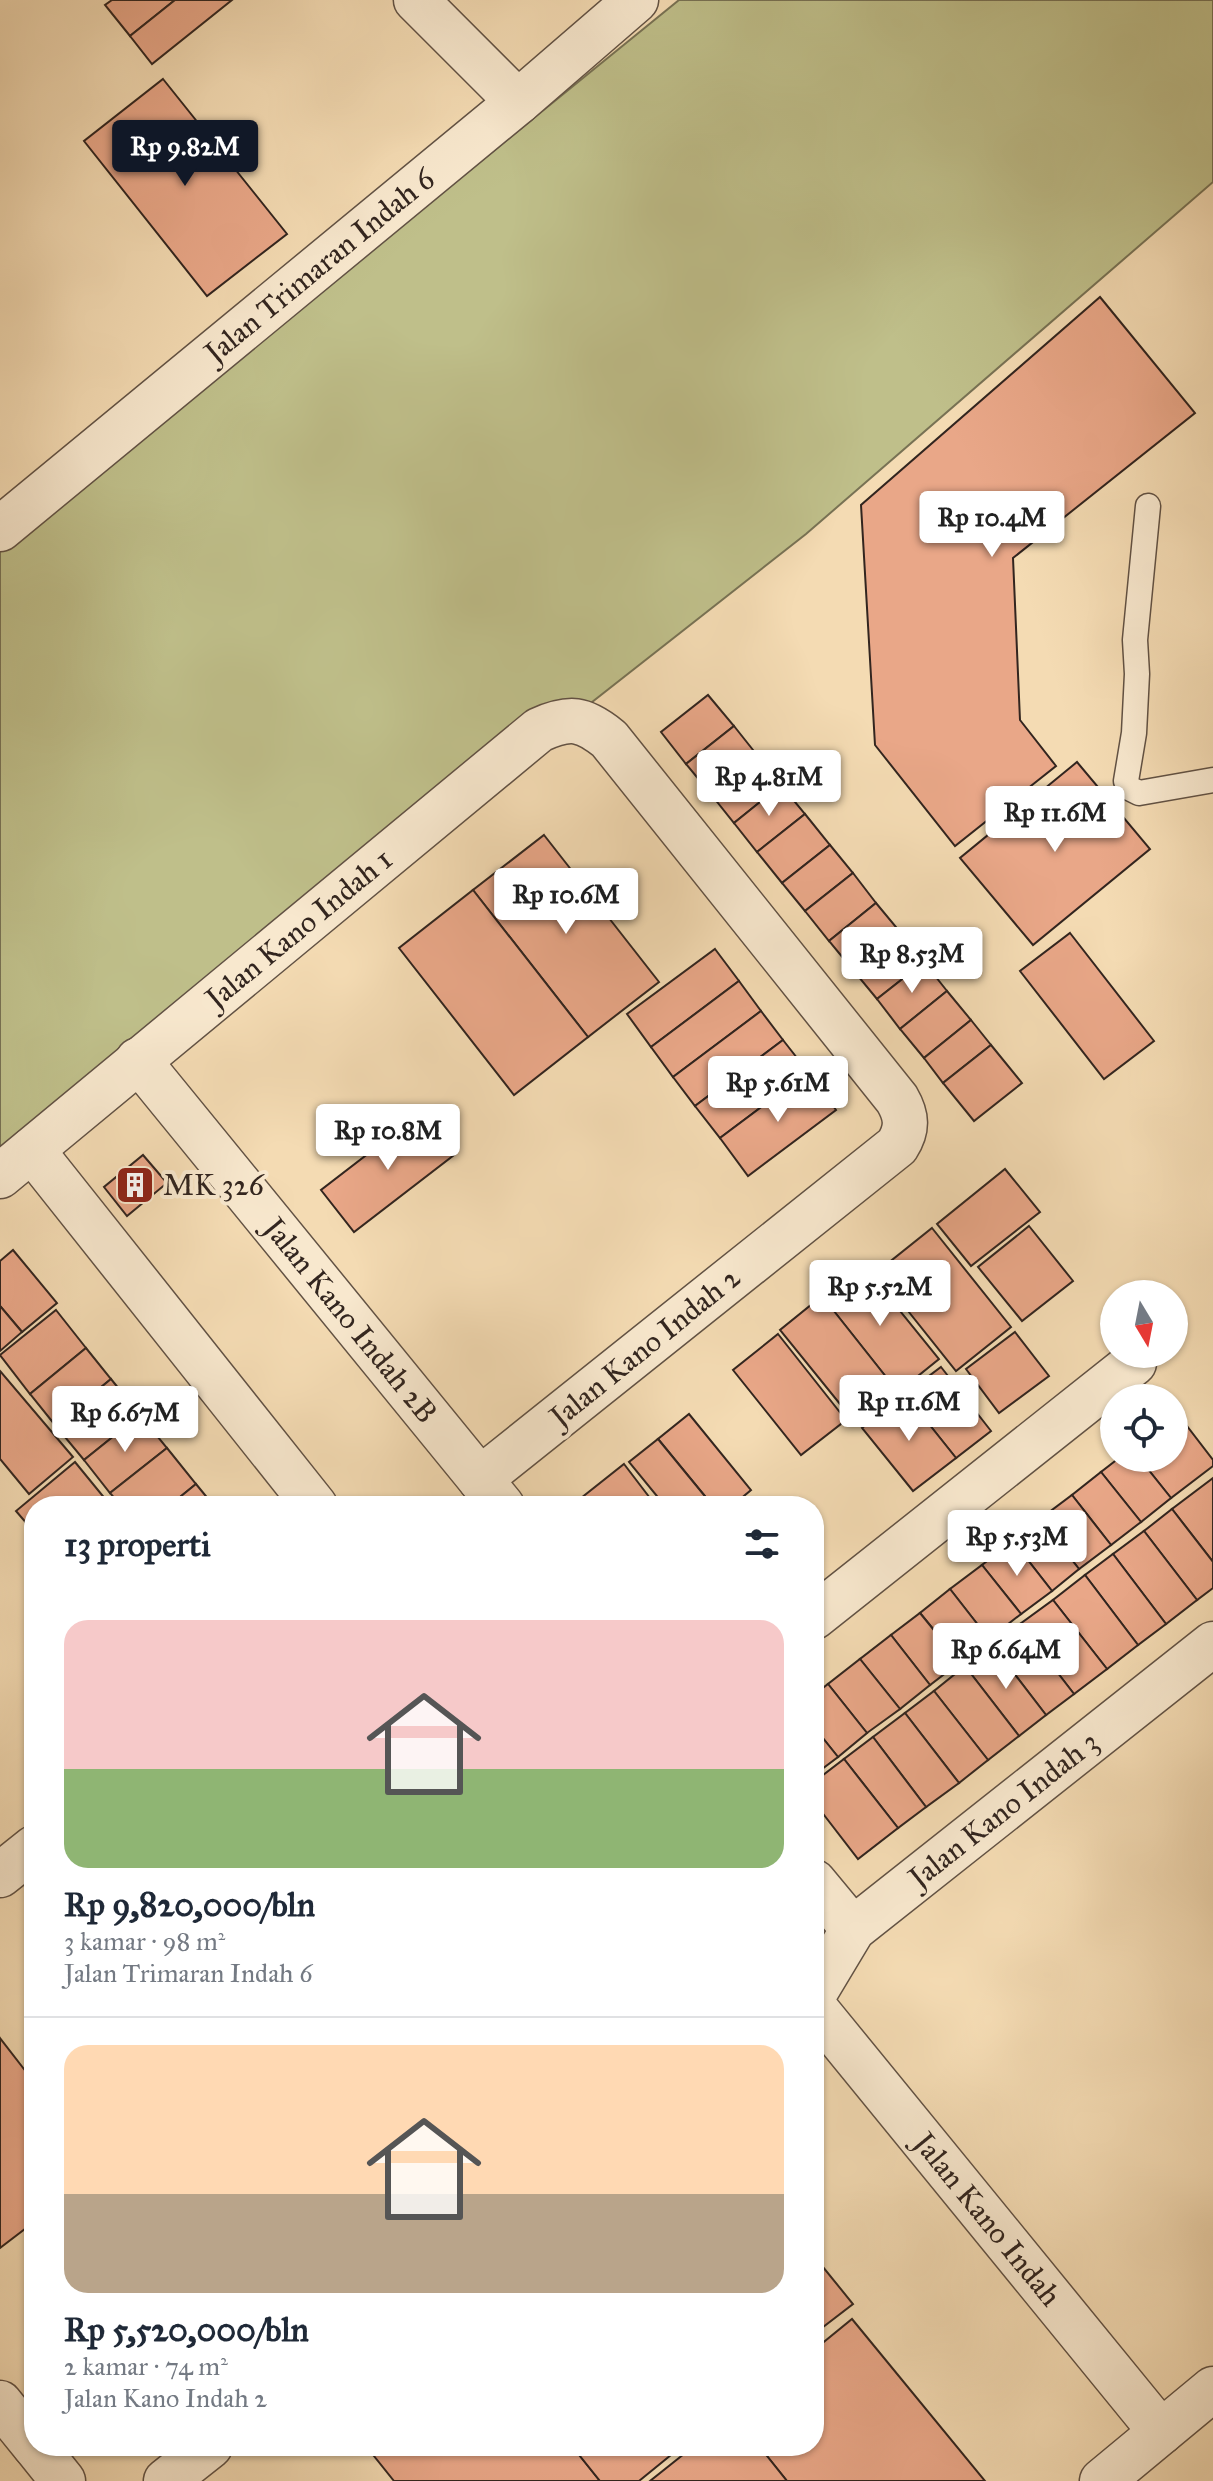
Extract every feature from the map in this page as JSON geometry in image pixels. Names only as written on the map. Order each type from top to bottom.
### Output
[{"type":"street","points":[[416,0],[518,102]]},
{"type":"street","name":"Jalan Trimaran Indah 6","points":[[0,529],[518,102],[636,0]]},
{"type":"street","name":"Jalan Kano Indah 1","points":[[16,1163],[539,730],[557,722],[573,721],[591,724],[609,739]]},
{"type":"street","name":"Jalan Kano Indah 2","points":[[491,1492],[897,1146],[906,1125],[904,1111],[897,1099],[609,739]]},
{"type":"street","name":"Jalan Kano Indah 2B","points":[[138,1060],[491,1492]]},
{"type":"street","points":[[16,1163],[306,1496]]},
{"type":"street","points":[[824,1609],[1128,1368]]},
{"type":"street","name":"Jalan Kano Indah 3","points":[[824,1977],[853,1929],[1213,1644]]},
{"type":"street","points":[[0,1875],[24,1856]]},
{"type":"street","points":[[824,1894],[853,1929]]},
{"type":"street","name":"Jalan Kano Indah","points":[[824,2019],[1161,2432]]},
{"type":"street","points":[[1102,2481],[1213,2389]]},
{"type":"street","points":[[0,2403],[24,2433]]},
{"type":"street","points":[[42,2456],[63,2481]]},
{"type":"street","points":[[166,2481],[197,2456]]},
{"type":"lane","points":[[1148,506],[1135,640],[1134,733],[1126,781],[1129,788],[1139,793],[1213,780]]},
{"type":"green space","points":[[679,0],[1213,0],[1213,182],[806,534],[0,1167],[0,552]]},
{"type":"building","points":[[112,0],[175,0],[130,36],[105,5]]},
{"type":"building","points":[[175,0],[232,0],[152,64],[130,36]]},
{"type":"building","points":[[163,79],[287,234],[207,296],[84,141]]},
{"type":"building","points":[[1100,297],[1195,413],[1013,558],[1020,720],[1056,766],[955,846],[875,745],[861,505]]},
{"type":"building","points":[[708,695],[734,726],[686,764],[661,732]]},
{"type":"building","points":[[734,726],[757,755],[710,793],[686,764]]},
{"type":"building","points":[[757,755],[781,785],[734,823],[710,793]]},
{"type":"building","points":[[1077,762],[1150,849],[1033,945],[960,858]]},
{"type":"building","points":[[781,785],[805,814],[757,852],[734,823]]},
{"type":"building","points":[[805,814],[830,845],[782,883],[757,852]]},
{"type":"building","points":[[544,835],[659,982],[588,1037],[473,890]]},
{"type":"building","points":[[830,845],[853,873],[805,911],[782,883]]},
{"type":"building","points":[[853,873],[876,903],[829,941],[805,911]]},
{"type":"building","points":[[473,890],[588,1037],[514,1095],[399,948]]},
{"type":"building","points":[[876,903],[901,933],[853,970],[829,941]]},
{"type":"building","points":[[901,933],[924,962],[877,999],[853,970]]},
{"type":"building","points":[[1070,933],[1154,1041],[1104,1079],[1020,971]]},
{"type":"building","points":[[715,949],[739,981],[651,1047],[627,1014]]},
{"type":"building","points":[[924,962],[947,991],[900,1029],[877,999]]},
{"type":"building","points":[[739,981],[761,1011],[673,1077],[651,1047]]},
{"type":"building","points":[[947,991],[971,1020],[924,1058],[900,1029]]},
{"type":"building","points":[[761,1011],[783,1040],[695,1106],[673,1077]]},
{"type":"building","points":[[971,1020],[991,1045],[943,1083],[924,1058]]},
{"type":"building","points":[[783,1040],[808,1072],[720,1138],[695,1106]]},
{"type":"building","points":[[991,1045],[1022,1083],[974,1121],[943,1083]]},
{"type":"building","points":[[808,1072],[836,1110],[748,1176],[720,1138]]},
{"type":"building","points":[[421,1113],[454,1155],[354,1232],[321,1190]]},
{"type":"building","name":"MK 326","points":[[143,1155],[167,1183],[127,1216],[104,1187]]},
{"type":"building","points":[[1005,1169],[1040,1212],[971,1266],[937,1224]]},
{"type":"building","points":[[1029,1226],[1073,1281],[1022,1321],[978,1267]]},
{"type":"building","points":[[932,1228],[1011,1327],[956,1371],[877,1272]]},
{"type":"building","points":[[13,1250],[57,1303],[22,1332],[0,1306],[0,1261]]},
{"type":"building","points":[[862,1264],[939,1359],[898,1392],[822,1296]]},
{"type":"building","points":[[822,1296],[898,1392],[857,1425],[780,1330]]},
{"type":"building","points":[[0,1306],[22,1332],[0,1351]]},
{"type":"building","points":[[56,1310],[86,1348],[30,1394],[0,1355]]},
{"type":"building","points":[[1015,1332],[1049,1376],[999,1413],[966,1369]]},
{"type":"building","points":[[778,1334],[846,1420],[801,1455],[733,1370]]},
{"type":"building","points":[[86,1348],[111,1379],[55,1425],[30,1394]]},
{"type":"building","points":[[941,1367],[991,1431],[956,1458],[905,1394]]},
{"type":"building","points":[[0,1371],[73,1457],[29,1494],[0,1459]]},
{"type":"building","points":[[111,1379],[140,1415],[84,1460],[55,1425]]},
{"type":"building","points":[[905,1394],[956,1458],[913,1491],[862,1428]]},
{"type":"building","points":[[689,1414],[751,1490],[744,1496],[705,1496],[658,1439]]},
{"type":"building","points":[[140,1415],[167,1448],[110,1493],[84,1460]]},
{"type":"building","points":[[1188,1427],[1213,1460],[1213,1466],[1171,1498],[1150,1472],[1188,1472]]},
{"type":"building","points":[[658,1439],[705,1496],[657,1496],[629,1462]]},
{"type":"building","points":[[167,1448],[196,1484],[181,1496],[113,1496],[110,1493]]},
{"type":"building","points":[[75,1462],[103,1496],[34,1496]]},
{"type":"building","points":[[624,1464],[648,1496],[584,1496]]},
{"type":"building","points":[[1101,1472],[1150,1472],[1171,1498],[1141,1522]]},
{"type":"building","points":[[1101,1472],[1141,1522],[1111,1545],[1072,1495]]},
{"type":"building","points":[[1213,1478],[1213,1562],[1172,1509]]},
{"type":"building","points":[[196,1484],[206,1496],[181,1496]]},
{"type":"building","points":[[1072,1495],[1111,1545],[1079,1569],[1040,1519]]},
{"type":"building","points":[[24,1504],[24,1520],[16,1511]]},
{"type":"building","points":[[1172,1509],[1213,1562],[1213,1588],[1197,1600],[1144,1531]]},
{"type":"building","points":[[1040,1519],[1079,1569],[1052,1591],[1013,1541]]},
{"type":"building","points":[[1144,1531],[1197,1600],[1166,1624],[1113,1554]]},
{"type":"building","points":[[1013,1541],[1052,1591],[1021,1614],[982,1565]]},
{"type":"building","points":[[1113,1554],[1166,1624],[1138,1645],[1085,1575]]},
{"type":"building","points":[[982,1565],[1021,1614],[989,1639],[950,1589]]},
{"type":"building","points":[[1085,1575],[1138,1645],[1107,1669],[1053,1600]]},
{"type":"building","points":[[950,1589],[989,1639],[960,1662],[920,1613]]},
{"type":"building","points":[[1053,1600],[1107,1669],[1074,1694],[1020,1624]]},
{"type":"building","points":[[920,1613],[960,1662],[930,1685],[891,1635]]},
{"type":"building","points":[[1020,1624],[1074,1694],[1046,1715],[993,1646]]},
{"type":"building","points":[[891,1635],[930,1685],[900,1709],[860,1659]]},
{"type":"building","points":[[993,1646],[1046,1715],[1019,1736],[965,1666]]},
{"type":"building","points":[[860,1659],[900,1709],[867,1733],[828,1684]]},
{"type":"building","points":[[965,1666],[1019,1736],[988,1760],[934,1691]]},
{"type":"building","points":[[828,1684],[867,1733],[838,1757],[824,1740],[824,1687]]},
{"type":"building","points":[[934,1691],[988,1760],[959,1783],[905,1713]]},
{"type":"building","points":[[905,1713],[959,1783],[926,1807],[873,1737]]},
{"type":"building","points":[[873,1737],[926,1807],[898,1828],[844,1759]]},
{"type":"building","points":[[824,1740],[838,1757],[824,1768]]},
{"type":"building","points":[[844,1759],[898,1828],[858,1859],[824,1815],[824,1774]]},
{"type":"building","points":[[0,2038],[24,2069],[24,2230],[0,2248]]},
{"type":"building","points":[[824,2268],[853,2304],[824,2326]]},
{"type":"building","points":[[852,2319],[985,2481],[787,2481],[767,2456],[824,2456],[824,2342]]},
{"type":"building","points":[[374,2456],[580,2456],[600,2481],[394,2481]]},
{"type":"building","points":[[580,2456],[670,2456],[639,2481],[600,2481]]},
{"type":"building","points":[[681,2456],[767,2456],[787,2481],[650,2481]]},
{"type":"place","name":"MK 326","points":[[135,1185]]}]
